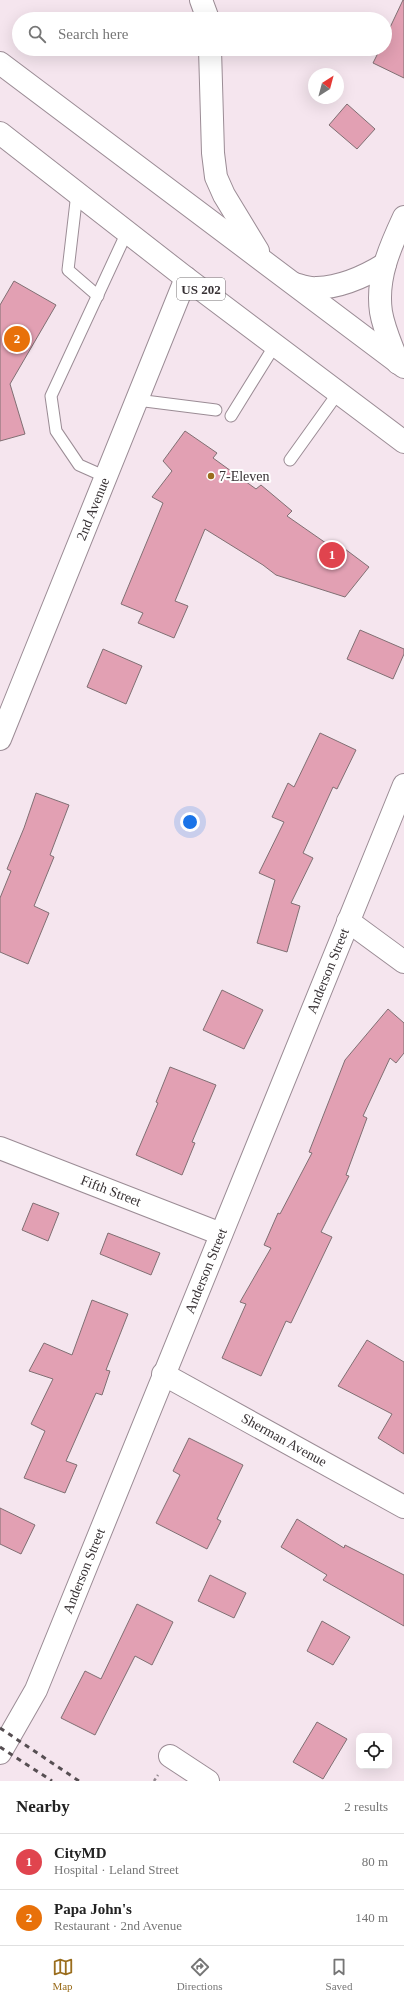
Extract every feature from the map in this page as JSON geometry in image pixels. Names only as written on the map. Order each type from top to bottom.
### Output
[{"type":"main road","points":[[201,0],[205,12]]},
{"type":"main road","points":[[210,56],[213,153],[216,177],[224,196],[264,261]]},
{"type":"main road","points":[[0,63],[401,365]]},
{"type":"main road","name":"US 202","points":[[0,133],[186,278],[404,442]]},
{"type":"main road","points":[[401,365],[387,334],[381,313],[380,291],[385,264],[404,217]]},
{"type":"main road","points":[[295,284],[316,289],[342,284],[368,274],[385,264]]},
{"type":"main road","name":"2nd Avenue","points":[[2,725],[106,477],[186,278]]},
{"type":"main road","name":"Anderson Street","points":[[0,1753],[36,1690],[163,1374],[404,785]]},
{"type":"main road","points":[[348,922],[404,962]]},
{"type":"main road","name":"Fifth Street","points":[[0,1148],[221,1234]]},
{"type":"main road","name":"Sherman Avenue","points":[[163,1374],[404,1507]]},
{"type":"main road","points":[[170,1756],[208,1781]]},
{"type":"lane","points":[[77,193],[68,270],[98,296]]},
{"type":"lane","points":[[106,477],[79,465],[56,431],[51,396],[127,232]]},
{"type":"lane","points":[[231,416],[275,345]]},
{"type":"lane","points":[[290,460],[338,392]]},
{"type":"lane","points":[[137,400],[216,410]]},
{"type":"building","points":[[404,0],[404,78],[373,63],[376,56],[392,56],[392,23]]},
{"type":"building","points":[[347,104],[375,129],[357,149],[329,125]]},
{"type":"building","points":[[14,281],[56,305],[10,384],[25,434],[0,441],[0,305]]},
{"type":"building","points":[[185,431],[217,453],[213,458],[256,489],[261,485],[292,511],[287,516],[333,548],[337,543],[369,567],[345,597],[276,575],[263,565],[205,529],[175,601],[188,606],[174,638],[138,623],[143,613],[121,604],[163,503],[152,497],[172,471],[163,461]]},
{"type":"building","points":[[360,630],[404,649],[404,654],[393,679],[347,659]]},
{"type":"building","points":[[103,649],[142,666],[126,704],[87,687]]},
{"type":"building","points":[[320,733],[356,750],[337,789],[333,787],[303,853],[313,858],[291,903],[300,906],[287,952],[257,943],[275,880],[259,873],[284,822],[272,817],[288,783],[294,787]]},
{"type":"building","points":[[36,793],[69,805],[50,855],[54,857],[34,906],[49,913],[28,964],[0,952],[0,898],[11,871],[7,869],[24,828]]},
{"type":"building","points":[[222,990],[263,1010],[244,1049],[203,1030]]},
{"type":"building","points":[[388,1009],[404,1023],[404,1053],[396,1063],[390,1058],[363,1116],[367,1118],[346,1175],[349,1176],[321,1232],[332,1237],[291,1323],[286,1321],[261,1376],[222,1358],[246,1304],[240,1302],[271,1248],[264,1245],[278,1213],[280,1214],[312,1153],[309,1152],[345,1060]]},
{"type":"building","points":[[170,1067],[216,1085],[192,1142],[195,1143],[182,1175],[136,1155],[158,1103],[156,1102]]},
{"type":"building","points":[[33,1203],[59,1213],[48,1241],[22,1230]]},
{"type":"building","points":[[108,1233],[160,1253],[151,1275],[100,1254]]},
{"type":"building","points":[[92,1300],[128,1314],[106,1370],[110,1371],[102,1395],[96,1393],[66,1461],[77,1465],[65,1493],[24,1478],[45,1431],[31,1424],[53,1379],[29,1371],[44,1343],[72,1355]]},
{"type":"building","points":[[367,1340],[404,1362],[404,1454],[378,1438],[392,1414],[338,1386]]},
{"type":"building","points":[[189,1438],[243,1465],[217,1519],[221,1521],[207,1549],[156,1523],[180,1475],[173,1471]]},
{"type":"building","points":[[0,1508],[35,1525],[21,1554],[0,1544]]},
{"type":"building","points":[[297,1519],[344,1548],[345,1545],[404,1575],[404,1626],[323,1580],[327,1575],[281,1547]]},
{"type":"building","points":[[210,1575],[246,1593],[234,1618],[198,1601]]},
{"type":"building","points":[[137,1604],[173,1622],[152,1665],[135,1656],[95,1735],[61,1718],[85,1671],[101,1679]]},
{"type":"building","points":[[322,1621],[350,1637],[333,1665],[307,1651]]},
{"type":"building","points":[[317,1722],[347,1739],[323,1779],[293,1762]]},
{"type":"railway","points":[[0,1728],[79,1781]]},
{"type":"railway","points":[[0,1747],[52,1781]]},
{"type":"place","name":"Papa John's","points":[[17,339]]},
{"type":"place","name":"7-Eleven","points":[[211,476]]},
{"type":"place","name":"CityMD","points":[[332,555]]}]
